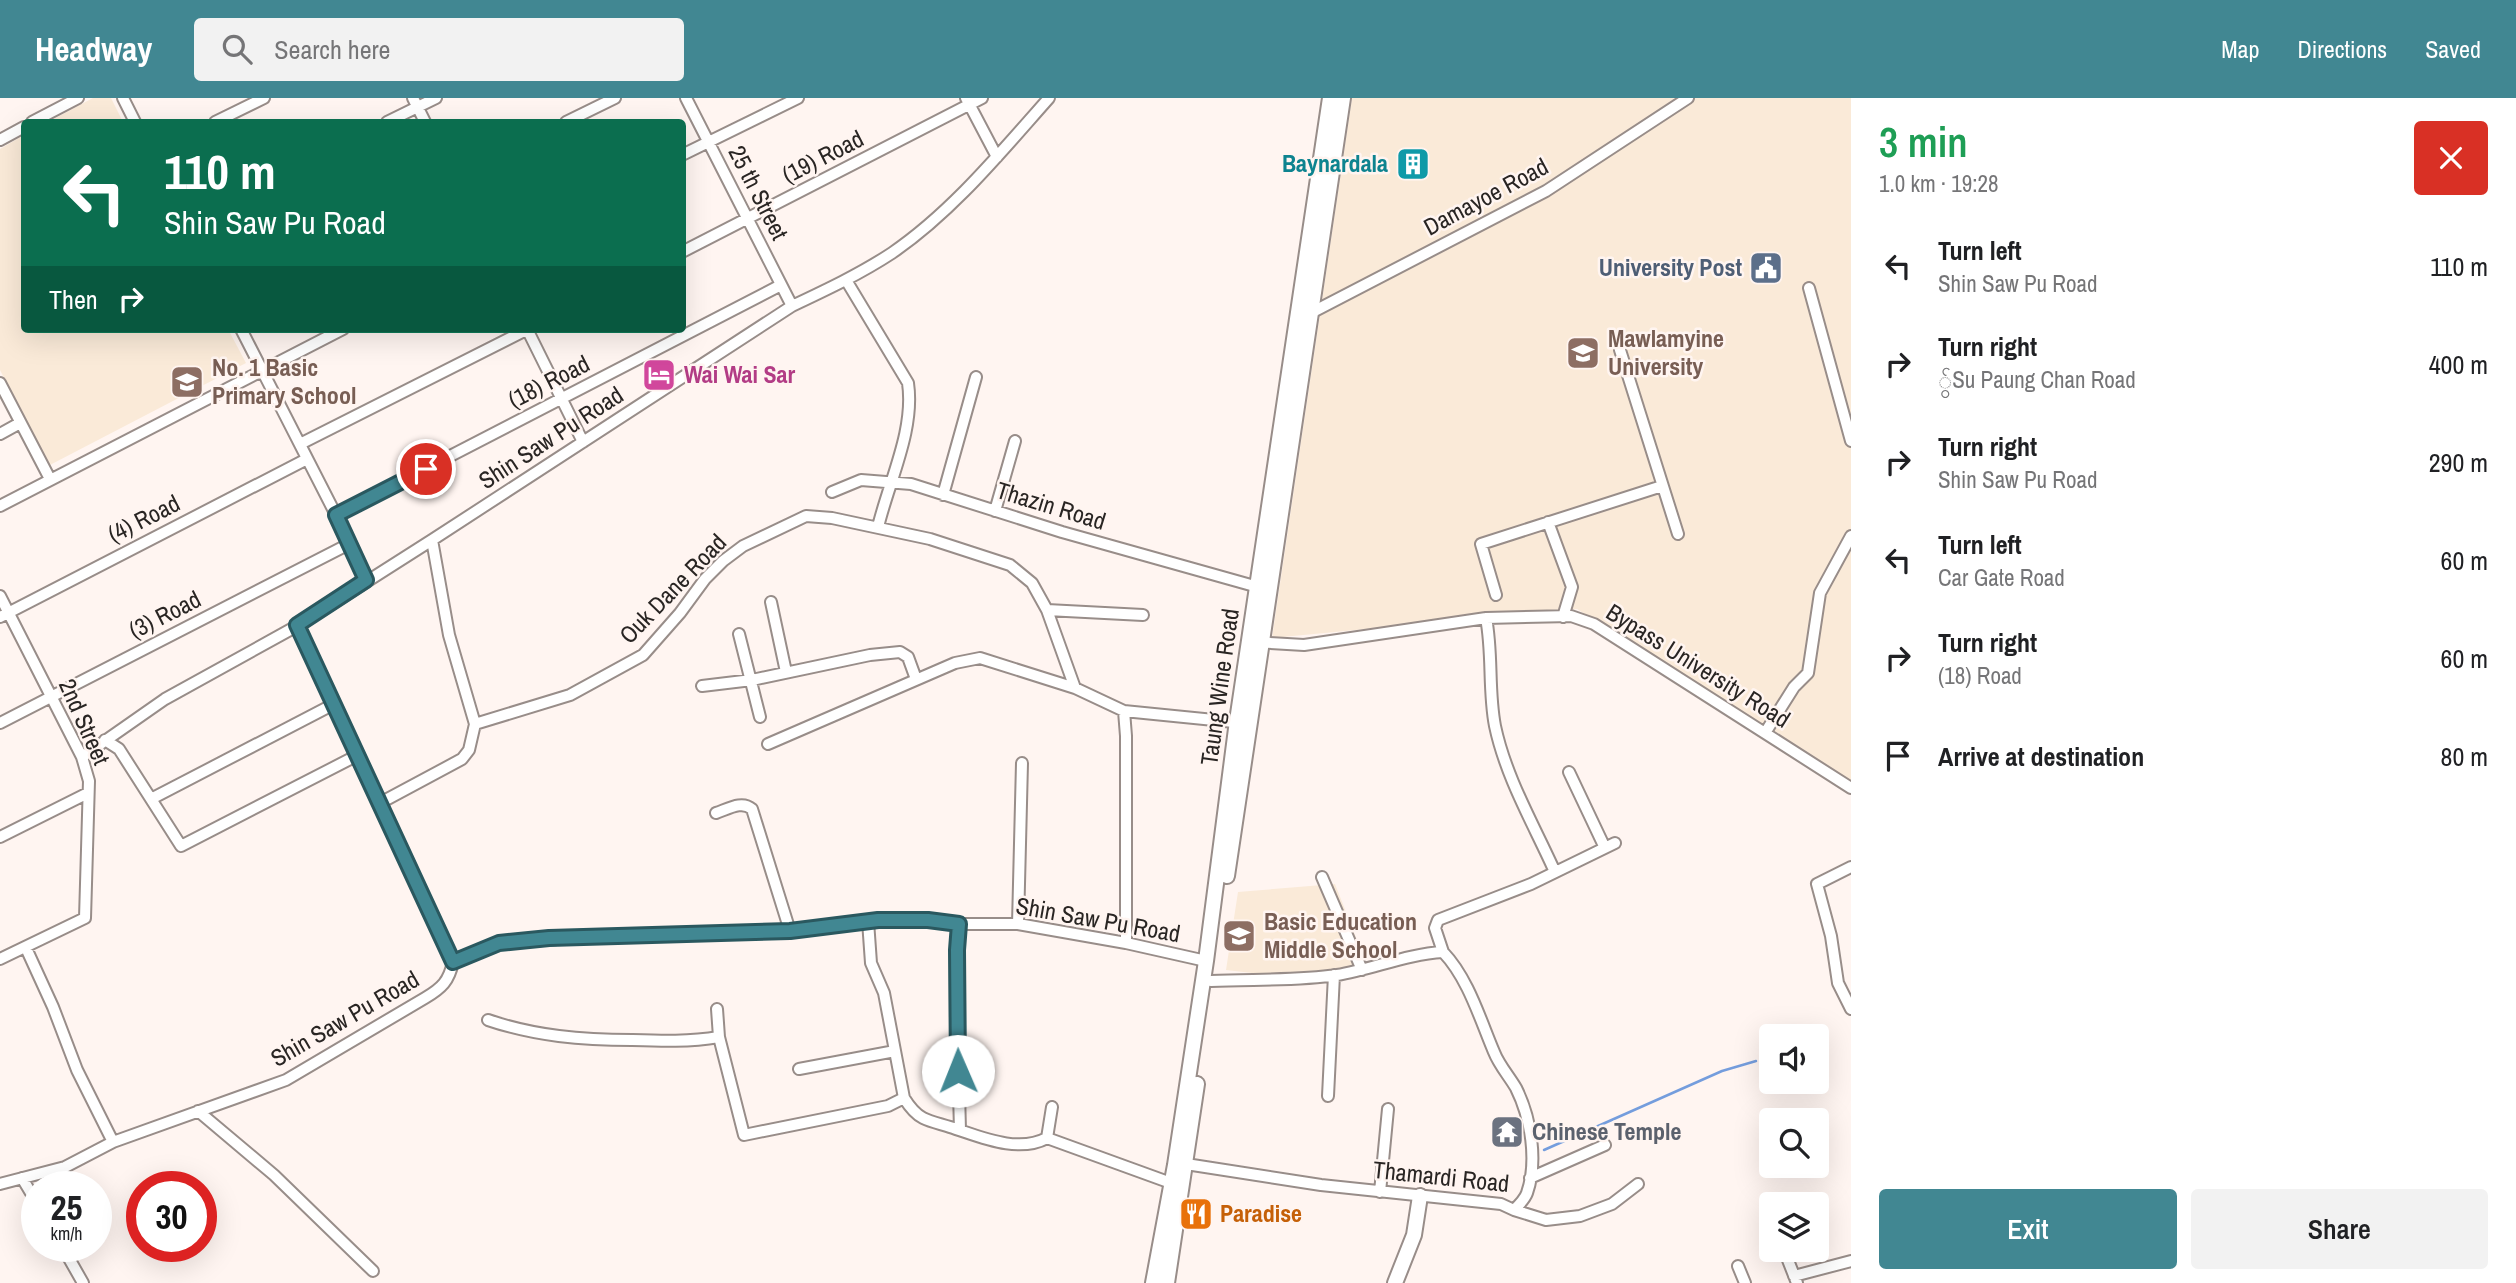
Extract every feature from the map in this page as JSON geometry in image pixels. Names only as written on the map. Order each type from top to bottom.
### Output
[{"type":"main road","name":"Taung Wine Road","points":[[1153,1283],[1171,1183],[1180,1165],[1212,981],[1255,642],[1311,314],[1327,162],[1330,98]]},
{"type":"main road","name":"Taung Wine Road","points":[[1255,642],[1258,587],[1297,320],[1327,162],[1343,98]]},
{"type":"main road","name":"Taung Wine Road","points":[[1167,1283],[1206,961],[1244,723]]},
{"type":"main road","points":[[1395,1283],[1414,1235],[1420,1196]]},
{"type":"street","points":[[38,119],[78,98]]},
{"type":"street","points":[[122,98],[133,119]]},
{"type":"street","points":[[221,119],[264,98]]},
{"type":"street","points":[[391,119],[415,103],[436,98]]},
{"type":"street","points":[[572,119],[615,98]]},
{"type":"street","name":"25 th Street","points":[[686,98],[792,306]]},
{"type":"street","points":[[686,153],[797,98]]},
{"type":"street","name":"(19) Road","points":[[686,250],[968,101],[982,98]]},
{"type":"street","name":"Shin Saw Pu Road","points":[[82,757],[165,699],[297,625],[432,540],[792,306],[846,280],[892,253],[932,222],[997,157],[1049,98]]},
{"type":"street","name":"Damayoe Road","points":[[1297,320],[1546,191],[1688,98]]},
{"type":"street","points":[[968,101],[997,157]]},
{"type":"street","points":[[415,103],[423,119]]},
{"type":"street","points":[[0,140],[21,129]]},
{"type":"street","points":[[846,280],[908,383],[911,401],[878,527]]},
{"type":"street","name":"(18) Road","points":[[336,515],[781,285]]},
{"type":"street","points":[[1809,288],[1851,440]]},
{"type":"street","points":[[243,333],[336,515],[366,580]]},
{"type":"street","points":[[0,506],[335,333]]},
{"type":"street","points":[[300,444],[520,333]]},
{"type":"street","points":[[530,333],[583,442]]},
{"type":"street","points":[[1620,351],[1678,534]]},
{"type":"street","points":[[943,495],[976,377]]},
{"type":"street","points":[[0,383],[50,479]]},
{"type":"street","points":[[0,434],[20,424]]},
{"type":"street","points":[[995,511],[1015,441]]},
{"type":"street","name":"(4) Road","points":[[4,615],[307,459]]},
{"type":"street","name":"Thazin Road","points":[[832,492],[861,480],[911,484],[1062,532],[1258,587]]},
{"type":"street","points":[[1496,595],[1481,544],[1662,486]]},
{"type":"street","name":"Ouk Dane Road","points":[[475,724],[570,695],[643,655],[723,561],[743,546],[806,516],[832,518],[930,539],[1010,565],[1032,583],[1047,610],[1075,688]]},
{"type":"street","points":[[1548,522],[1572,587],[1563,617]]},
{"type":"street","points":[[1765,733],[1794,687],[1808,673],[1820,593],[1851,536]]},
{"type":"street","points":[[380,803],[462,759],[469,750],[475,724],[449,635],[432,540]]},
{"type":"street","name":"(3) Road","points":[[0,723],[349,544]]},
{"type":"street","name":"2nd Street","points":[[0,596],[4,615],[82,757],[89,781],[85,918],[26,948]]},
{"type":"street","points":[[771,602],[786,672]]},
{"type":"street","points":[[1047,610],[1143,615]]},
{"type":"street","name":"Bypass University Road","points":[[1255,642],[1304,645],[1486,618],[1571,616],[1594,624],[1851,788]]},
{"type":"street","points":[[1486,618],[1495,726],[1506,766],[1555,873]]},
{"type":"street","points":[[297,625],[453,962]]},
{"type":"street","points":[[739,634],[760,717]]},
{"type":"street","points":[[702,686],[752,680],[870,655],[900,652],[908,657],[916,679]]},
{"type":"street","points":[[768,744],[955,663],[979,658],[1075,688],[1124,711],[1244,723]]},
{"type":"street","points":[[151,799],[334,704]]},
{"type":"street","points":[[1124,711],[1126,943]]},
{"type":"street","points":[[105,740],[119,748],[181,846],[358,755]]},
{"type":"street","points":[[1018,923],[1022,763]]},
{"type":"street","points":[[1212,981],[1334,975],[1443,951],[1435,928],[1438,920],[1555,873],[1610,846],[1569,772]]},
{"type":"street","points":[[0,837],[88,793]]},
{"type":"street","points":[[716,813],[741,804],[752,809],[790,931]]},
{"type":"street","points":[[1851,867],[1816,884],[1831,936],[1838,983],[1851,1009]]},
{"type":"street","points":[[1322,877],[1362,970]]},
{"type":"street","name":"Shin Saw Pu Road","points":[[49,1171],[65,1167],[113,1142],[286,1080],[443,987],[450,976],[453,962],[499,943],[600,936],[790,931],[868,921],[928,920],[959,924],[1018,923],[1206,961]]},
{"type":"street","points":[[868,921],[871,963],[884,993],[904,1098],[912,1109],[924,1119],[1005,1143],[1029,1144],[1047,1138],[1171,1183]]},
{"type":"street","points":[[959,924],[957,1015],[960,1130]]},
{"type":"street","points":[[0,959],[26,948],[53,1007],[77,1070],[113,1142]]},
{"type":"street","name":"Thamardi Road","points":[[1180,1165],[1321,1185],[1501,1204],[1514,1210],[1527,1195],[1530,1178],[1531,1141],[1525,1113],[1516,1088],[1496,1056],[1461,978],[1443,951]]},
{"type":"street","points":[[1328,1096],[1334,975]]},
{"type":"street","points":[[717,1009],[719,1037],[744,1135],[888,1106],[904,1098]]},
{"type":"street","points":[[488,1020],[531,1032],[591,1041],[682,1042],[719,1037]]},
{"type":"street","points":[[800,1069],[895,1051]]},
{"type":"street","points":[[1047,1138],[1052,1107]]},
{"type":"street","points":[[1380,1192],[1388,1108]]},
{"type":"street","points":[[198,1111],[274,1175],[373,1271]]},
{"type":"street","points":[[1530,1178],[1605,1145]]},
{"type":"street","name":"Shin Saw Pu Road","points":[[0,1184],[21,1178]]},
{"type":"street","points":[[1514,1210],[1546,1220],[1580,1216],[1612,1204],[1638,1184]]},
{"type":"street","points":[[1789,1262],[1795,1279],[1851,1261]]},
{"type":"street","points":[[71,1262],[83,1283]]},
{"type":"street","points":[[1738,1266],[1745,1283]]},
{"type":"shaded area","points":[[93,98],[111,98],[122,119],[54,119]]},
{"type":"shaded area","name":"Mawlamyine University","points":[[1352,98],[1851,98],[1851,782],[1577,609],[1272,638]]},
{"type":"shaded area","points":[[21,137],[21,333],[230,333],[246,363],[48,466],[0,370],[0,149]]},
{"type":"shaded area","points":[[1335,884],[1366,963],[1278,976],[1226,970],[1238,892]]},
{"type":"waterway","points":[[1544,1150],[1722,1071],[1756,1061]]},
{"type":"place","name":"Baynardala","points":[[1413,164]]},
{"type":"place","name":"University Post","points":[[1766,268]]},
{"type":"place","name":"Mawlamyine University","points":[[1583,353]]},
{"type":"place","name":"Wai Wai Sar","points":[[659,375]]},
{"type":"place","name":"No. 1 Basic Primary School","points":[[187,382]]},
{"type":"place","name":"Basic Education Middle School","points":[[1239,936]]},
{"type":"place","name":"Chinese Temple","points":[[1507,1132]]},
{"type":"place","name":"Paradise","points":[[1196,1214]]},
{"type":"route","points":[[426,469],[336,515],[366,580],[297,625],[453,962],[499,943],[549,938],[790,931],[878,920],[928,920],[959,924],[958,1071]]}]
